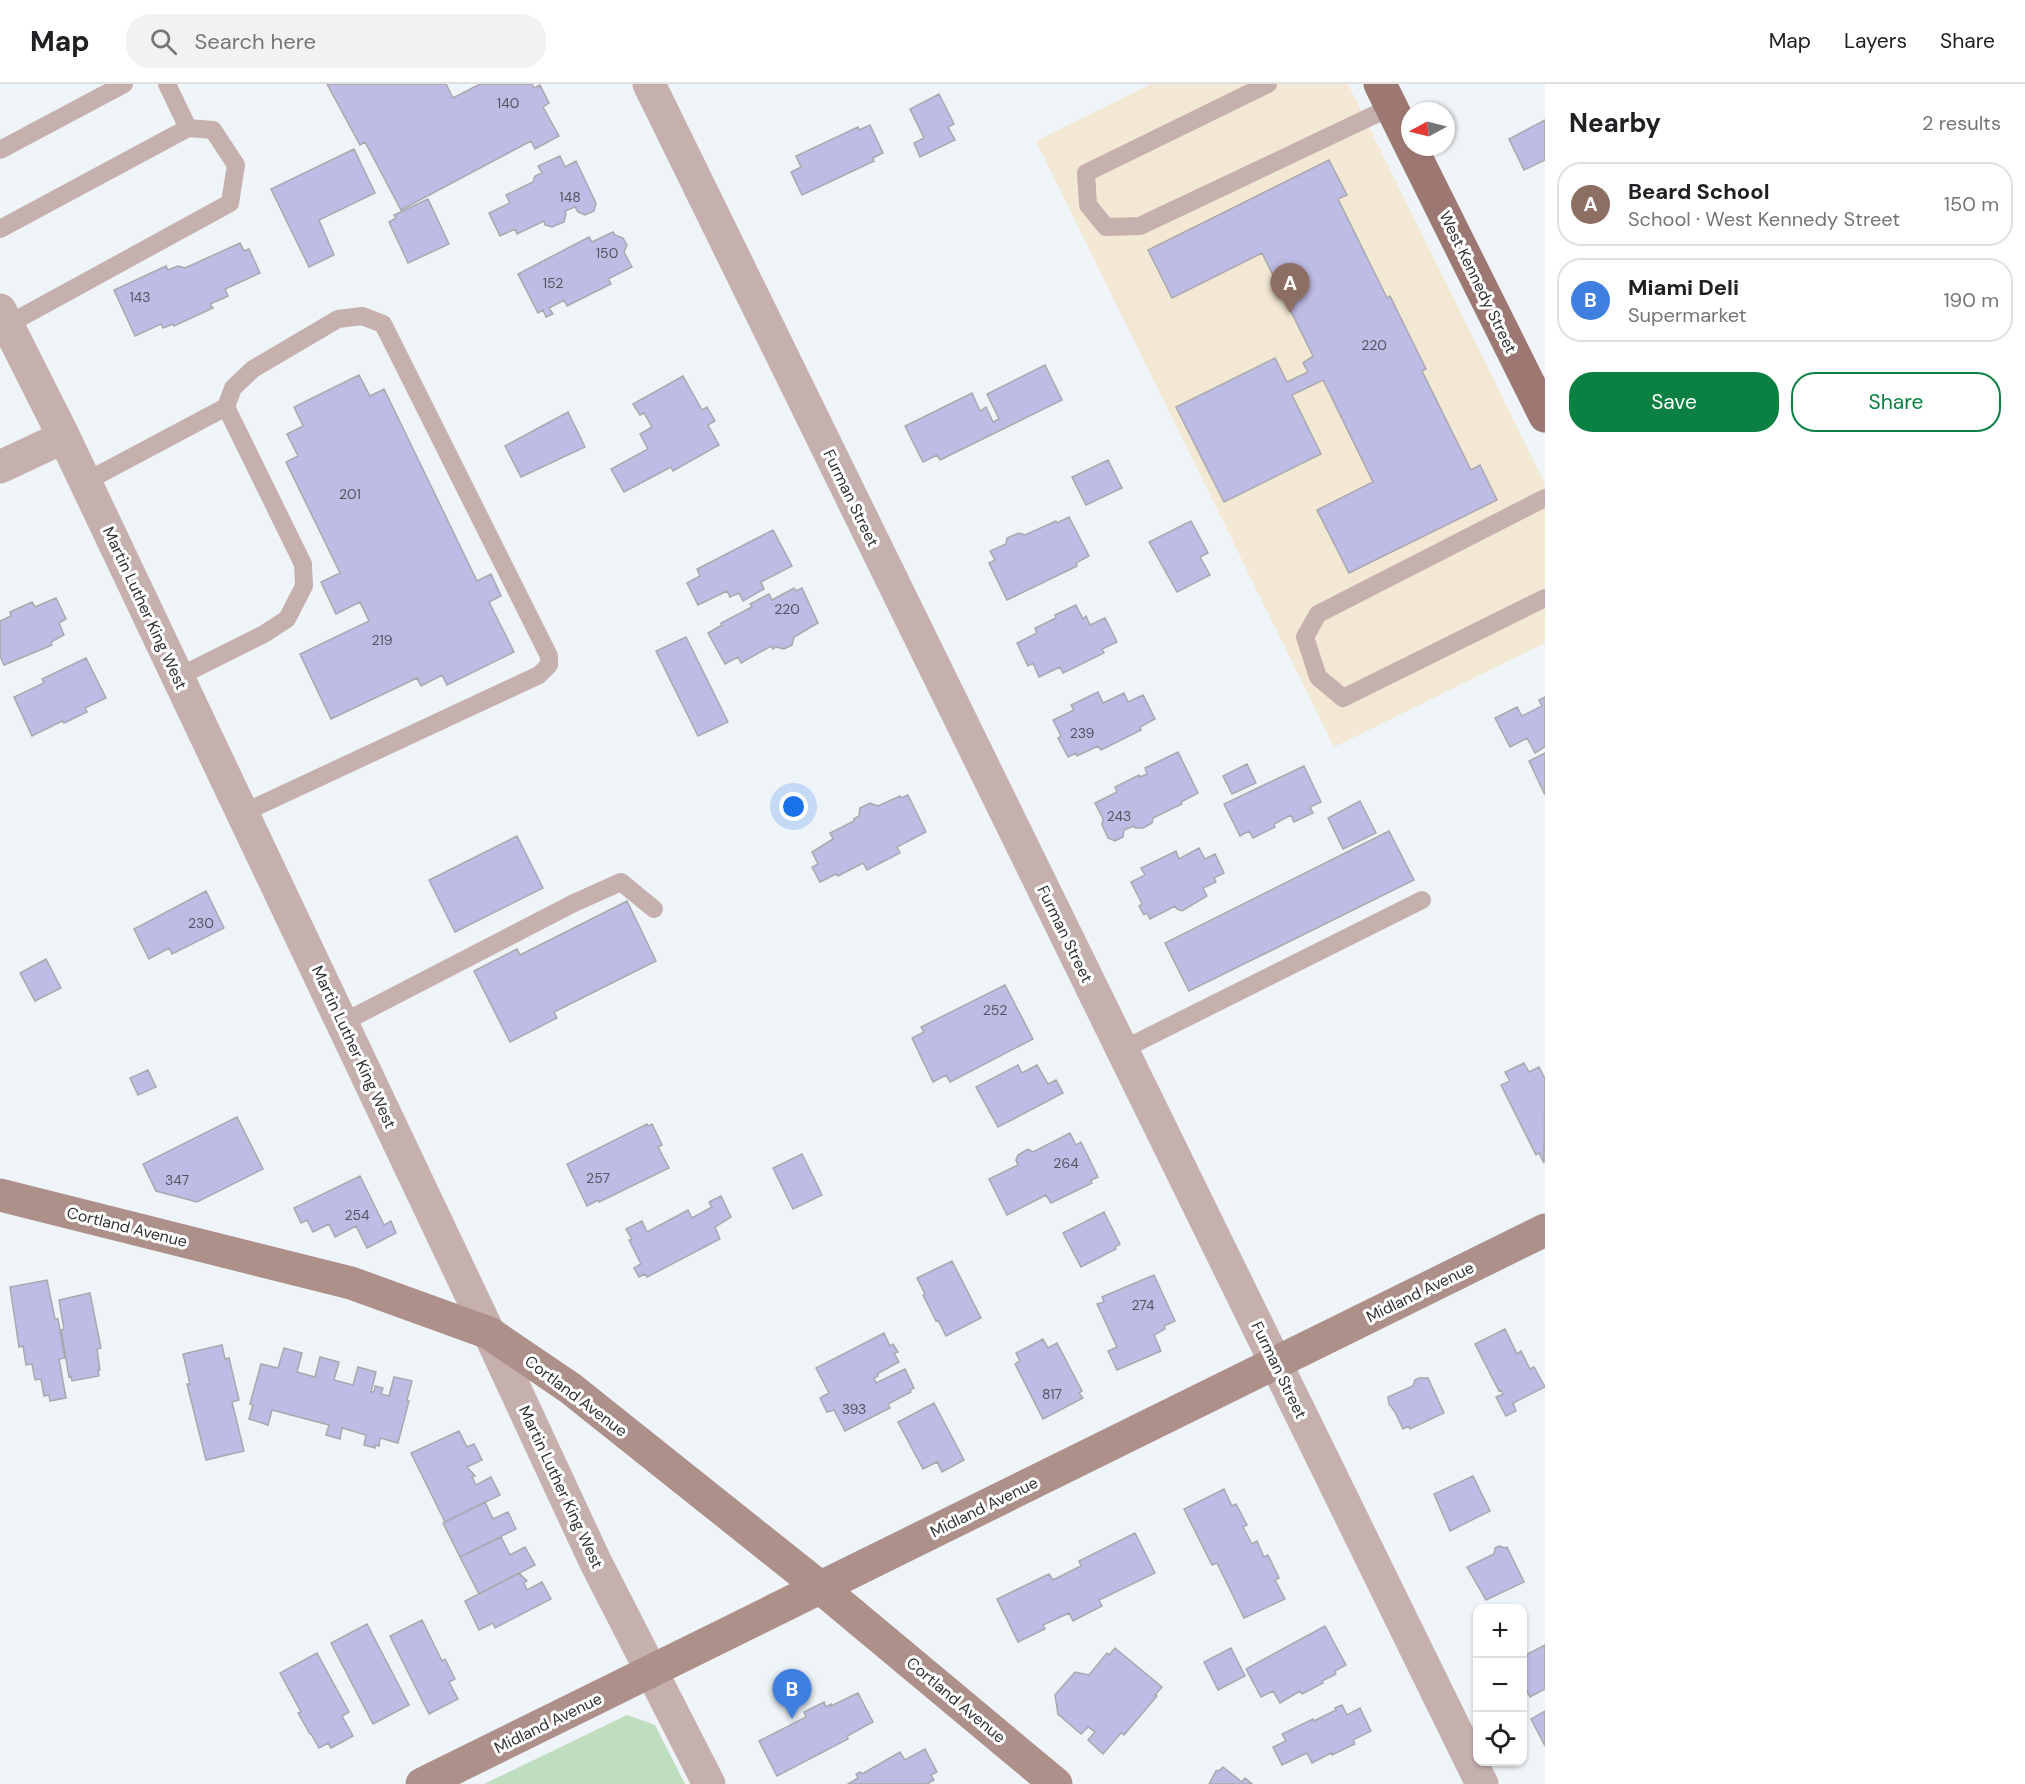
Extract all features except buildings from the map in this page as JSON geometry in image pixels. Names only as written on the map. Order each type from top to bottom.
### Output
[{"type":"main road","name":"West Kennedy Street","points":[[1385,95],[1401,126]]},
{"type":"main road","name":"West Kennedy Street","points":[[1416,156],[1545,416]]},
{"type":"street","name":"Furman Street","points":[[648,84],[1482,1784]]},
{"type":"street","name":"Martin Luther King West","points":[[4,317],[243,813],[595,1561],[709,1784]]},
{"type":"street","points":[[0,468],[63,437]]},
{"type":"street","name":"Cortland Avenue","points":[[0,1195],[351,1283],[489,1333],[570,1388],[821,1588],[1056,1784]]},
{"type":"street","name":"Midland Avenue","points":[[422,1784],[1545,1230]]},
{"type":"lane","points":[[0,150],[124,84]]},
{"type":"lane","points":[[167,84],[188,128]]},
{"type":"lane","points":[[1268,84],[1086,173],[1088,205],[1106,227],[1140,226],[1385,95]]},
{"type":"lane","points":[[0,229],[188,128],[213,130],[236,165],[230,203],[4,317]]},
{"type":"lane","points":[[85,482],[226,407],[233,388],[253,369],[338,319],[362,316],[383,324],[549,656],[549,665],[539,675],[243,813]]},
{"type":"lane","points":[[178,677],[264,634],[287,619],[304,586],[303,564],[226,407]]},
{"type":"lane","points":[[1545,498],[1318,614],[1305,637],[1318,677],[1343,698],[1545,598]]},
{"type":"lane","points":[[342,1023],[574,903],[621,882],[654,909]]},
{"type":"lane","points":[[1122,1050],[1422,900]]},
{"type":"shaded area","points":[[1151,84],[1348,84],[1545,484],[1545,643],[1334,747],[1036,141]]},
{"type":"green space","points":[[627,1715],[655,1725],[685,1784],[484,1784]]},
{"type":"place","name":"Beard School","points":[[1290,313]]},
{"type":"place","name":"Miami Deli","points":[[792,1719]]}]
